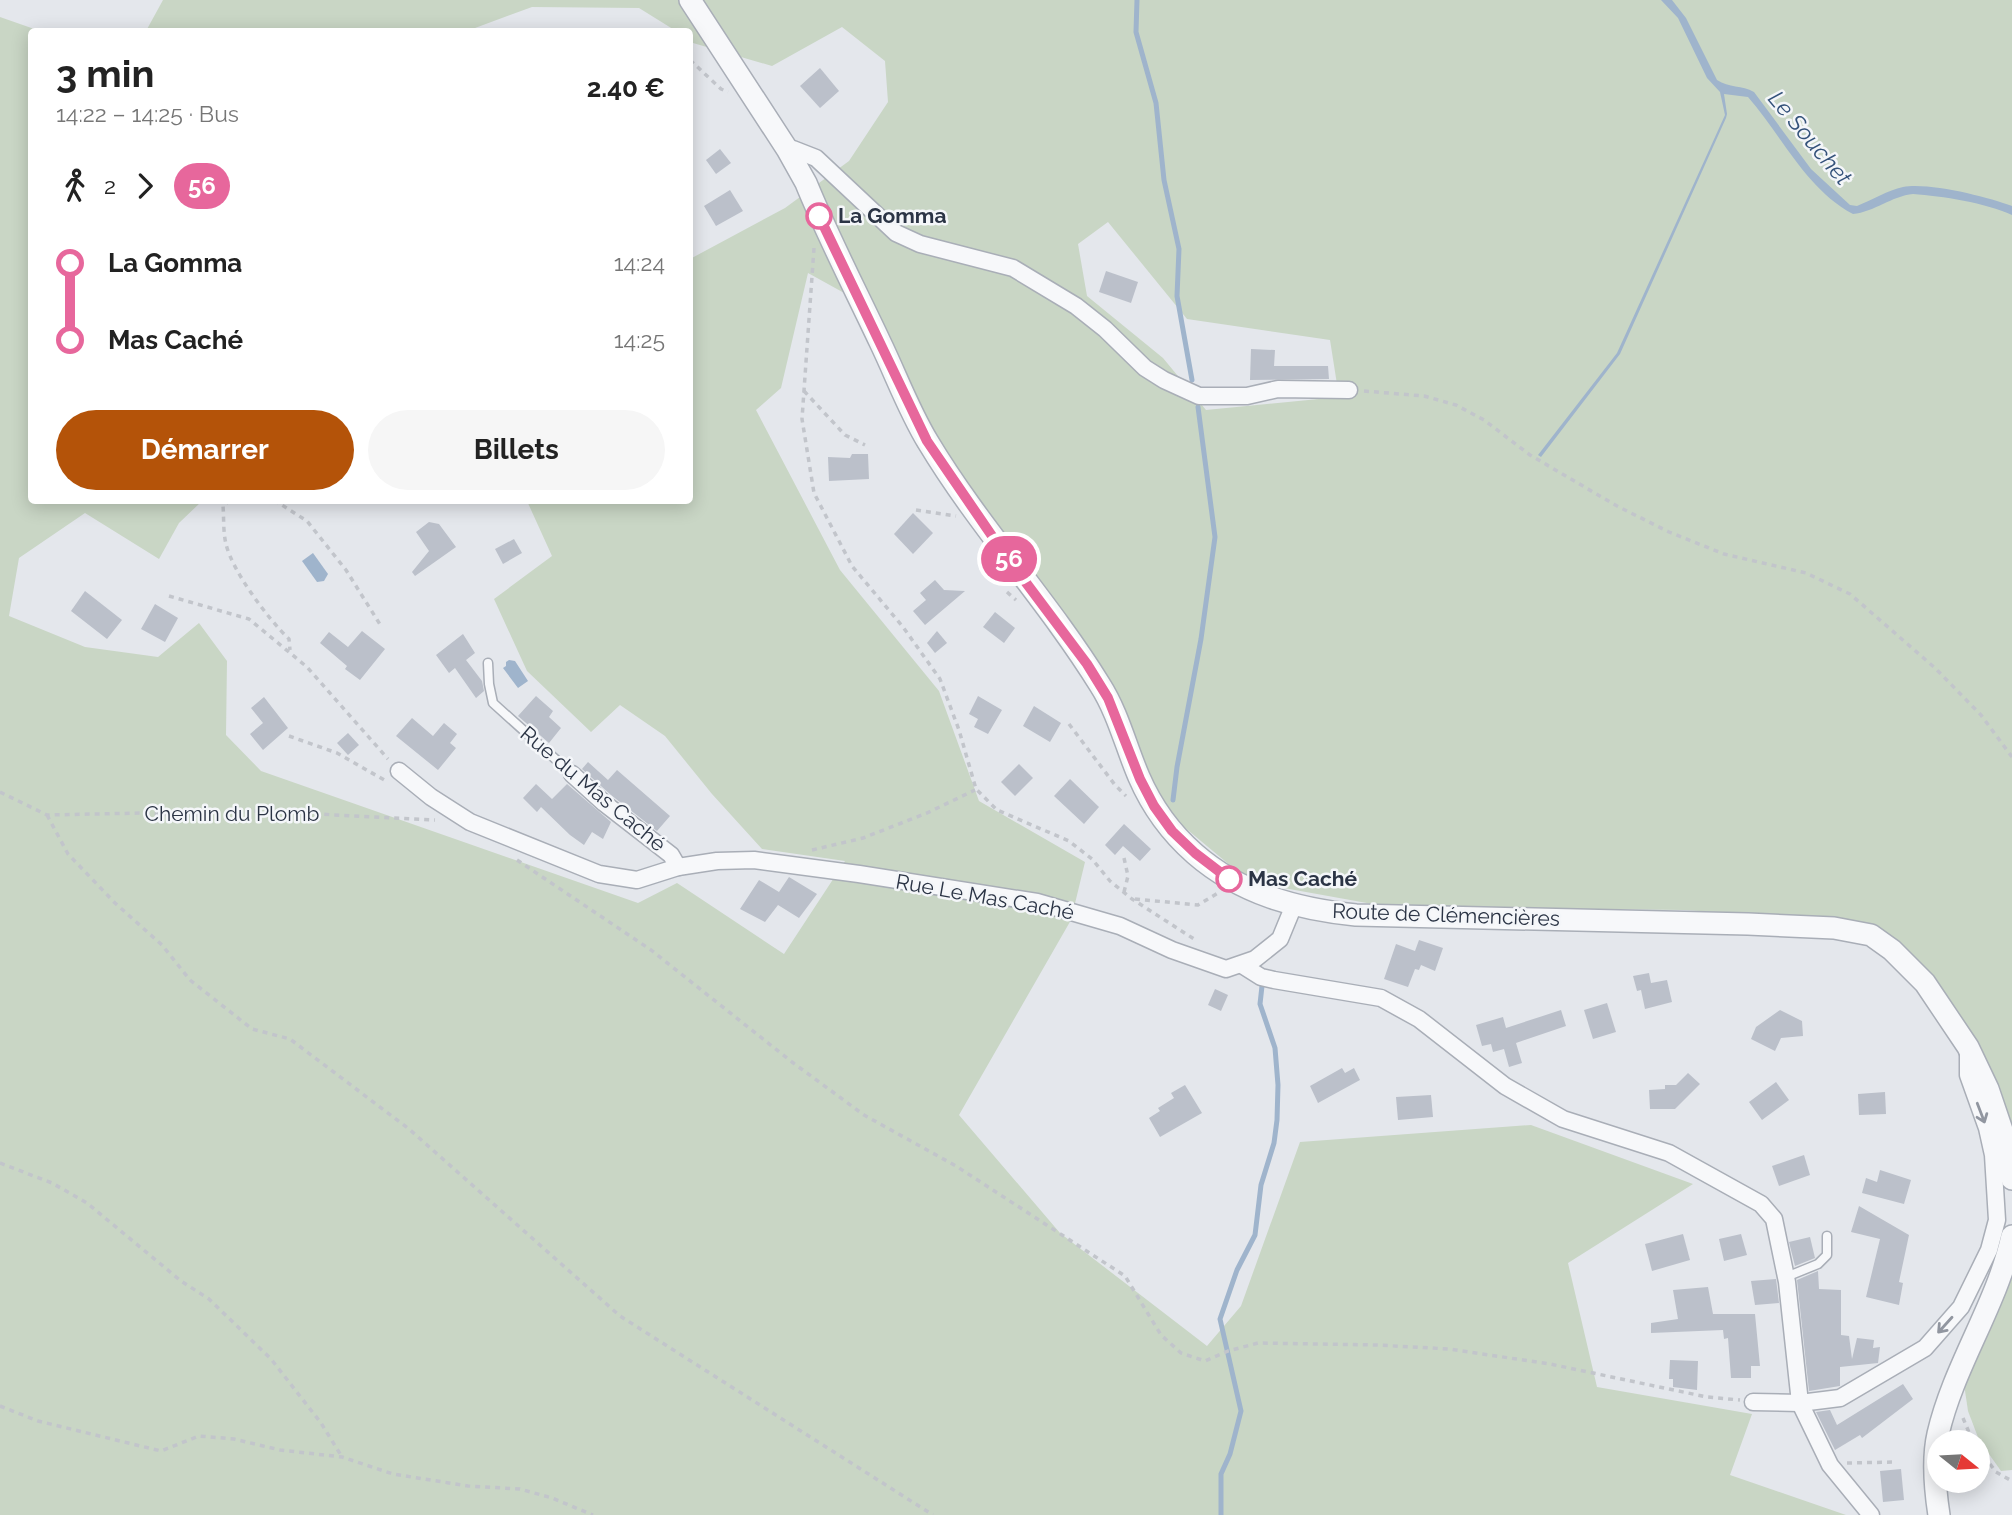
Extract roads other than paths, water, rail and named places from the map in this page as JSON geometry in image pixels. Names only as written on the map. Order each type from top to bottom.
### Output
[{"type":"street","name":"Route de Clémencières","points":[[690,0],[787,149],[806,183],[819,216],[927,441],[1003,552],[1087,664],[1108,698],[1151,800],[1172,831],[1214,869],[1259,894],[1294,905],[1356,915],[1748,923],[1834,928],[1871,935],[1892,950],[1924,982],[1968,1047],[1989,1089],[2001,1126],[2012,1179]]},
{"type":"street","points":[[787,149],[816,158],[896,233],[920,244],[1013,268],[1076,306],[1105,329],[1145,368],[1199,396],[1247,396],[1278,389],[1349,390]]},
{"type":"street","name":"Rue du Mas Caché","points":[[394,777],[470,822],[599,874],[637,880],[678,867],[671,855],[572,775]]},
{"type":"street","name":"Rue Le Mas Caché","points":[[678,867],[718,861],[754,860],[1037,902],[1120,926],[1172,950],[1226,969],[1242,965]]},
{"type":"street","points":[[1242,965],[1255,959],[1280,939],[1294,905]]},
{"type":"street","points":[[1242,965],[1261,977],[1381,998],[1419,1019],[1505,1086],[1563,1119],[1669,1153],[1761,1203],[1774,1219],[1786,1277],[1800,1403],[1833,1470],[1871,1515]]},
{"type":"street","points":[[1753,1402],[1800,1403],[1840,1398],[1924,1348],[1961,1307],[1989,1250],[1997,1220],[1993,1155],[1987,1128],[1968,1075],[1968,1047]]},
{"type":"street","points":[[1939,1515],[1935,1478],[1937,1436],[1955,1383],[2005,1264],[2012,1236]]},
{"type":"lane","name":"Rue du Mas Caché","points":[[488,663],[493,703],[572,775]]},
{"type":"lane","points":[[1786,1277],[1818,1264],[1827,1255],[1827,1236]]},
{"type":"water","points":[[1661,0],[1672,0],[1686,18],[1717,80],[1754,92],[1811,169],[1850,205],[1857,206],[1903,187],[1914,186],[1958,191],[2001,202],[2012,206],[2012,215],[1964,201],[1913,194],[1853,214],[1836,203],[1808,176],[1748,97],[1724,94],[1726,118],[1620,354],[1541,457],[1538,455],[1617,353],[1725,115],[1720,92],[1707,78],[1678,18]]},
{"type":"water","points":[[313,553],[328,574],[324,581],[317,582],[302,561]]},
{"type":"water","points":[[509,660],[515,661],[528,681],[518,688],[503,668]]},
{"type":"waterway","points":[[1137,0],[1136,32],[1156,103],[1164,180],[1179,249],[1177,296],[1192,380]]},
{"type":"waterway","points":[[1173,800],[1201,639],[1215,537],[1198,407]]},
{"type":"waterway","points":[[1221,1515],[1221,1474],[1230,1454],[1241,1411],[1220,1319],[1237,1270],[1255,1235],[1261,1185],[1274,1143],[1277,1120],[1275,1048],[1260,1004],[1262,986]]},
{"type":"place","name":"La Gomma","points":[[819,216]]},
{"type":"place","name":"Mas Caché","points":[[1229,879]]},
{"type":"water label","name":"Le Souchet","points":[[1810,138]]}]
